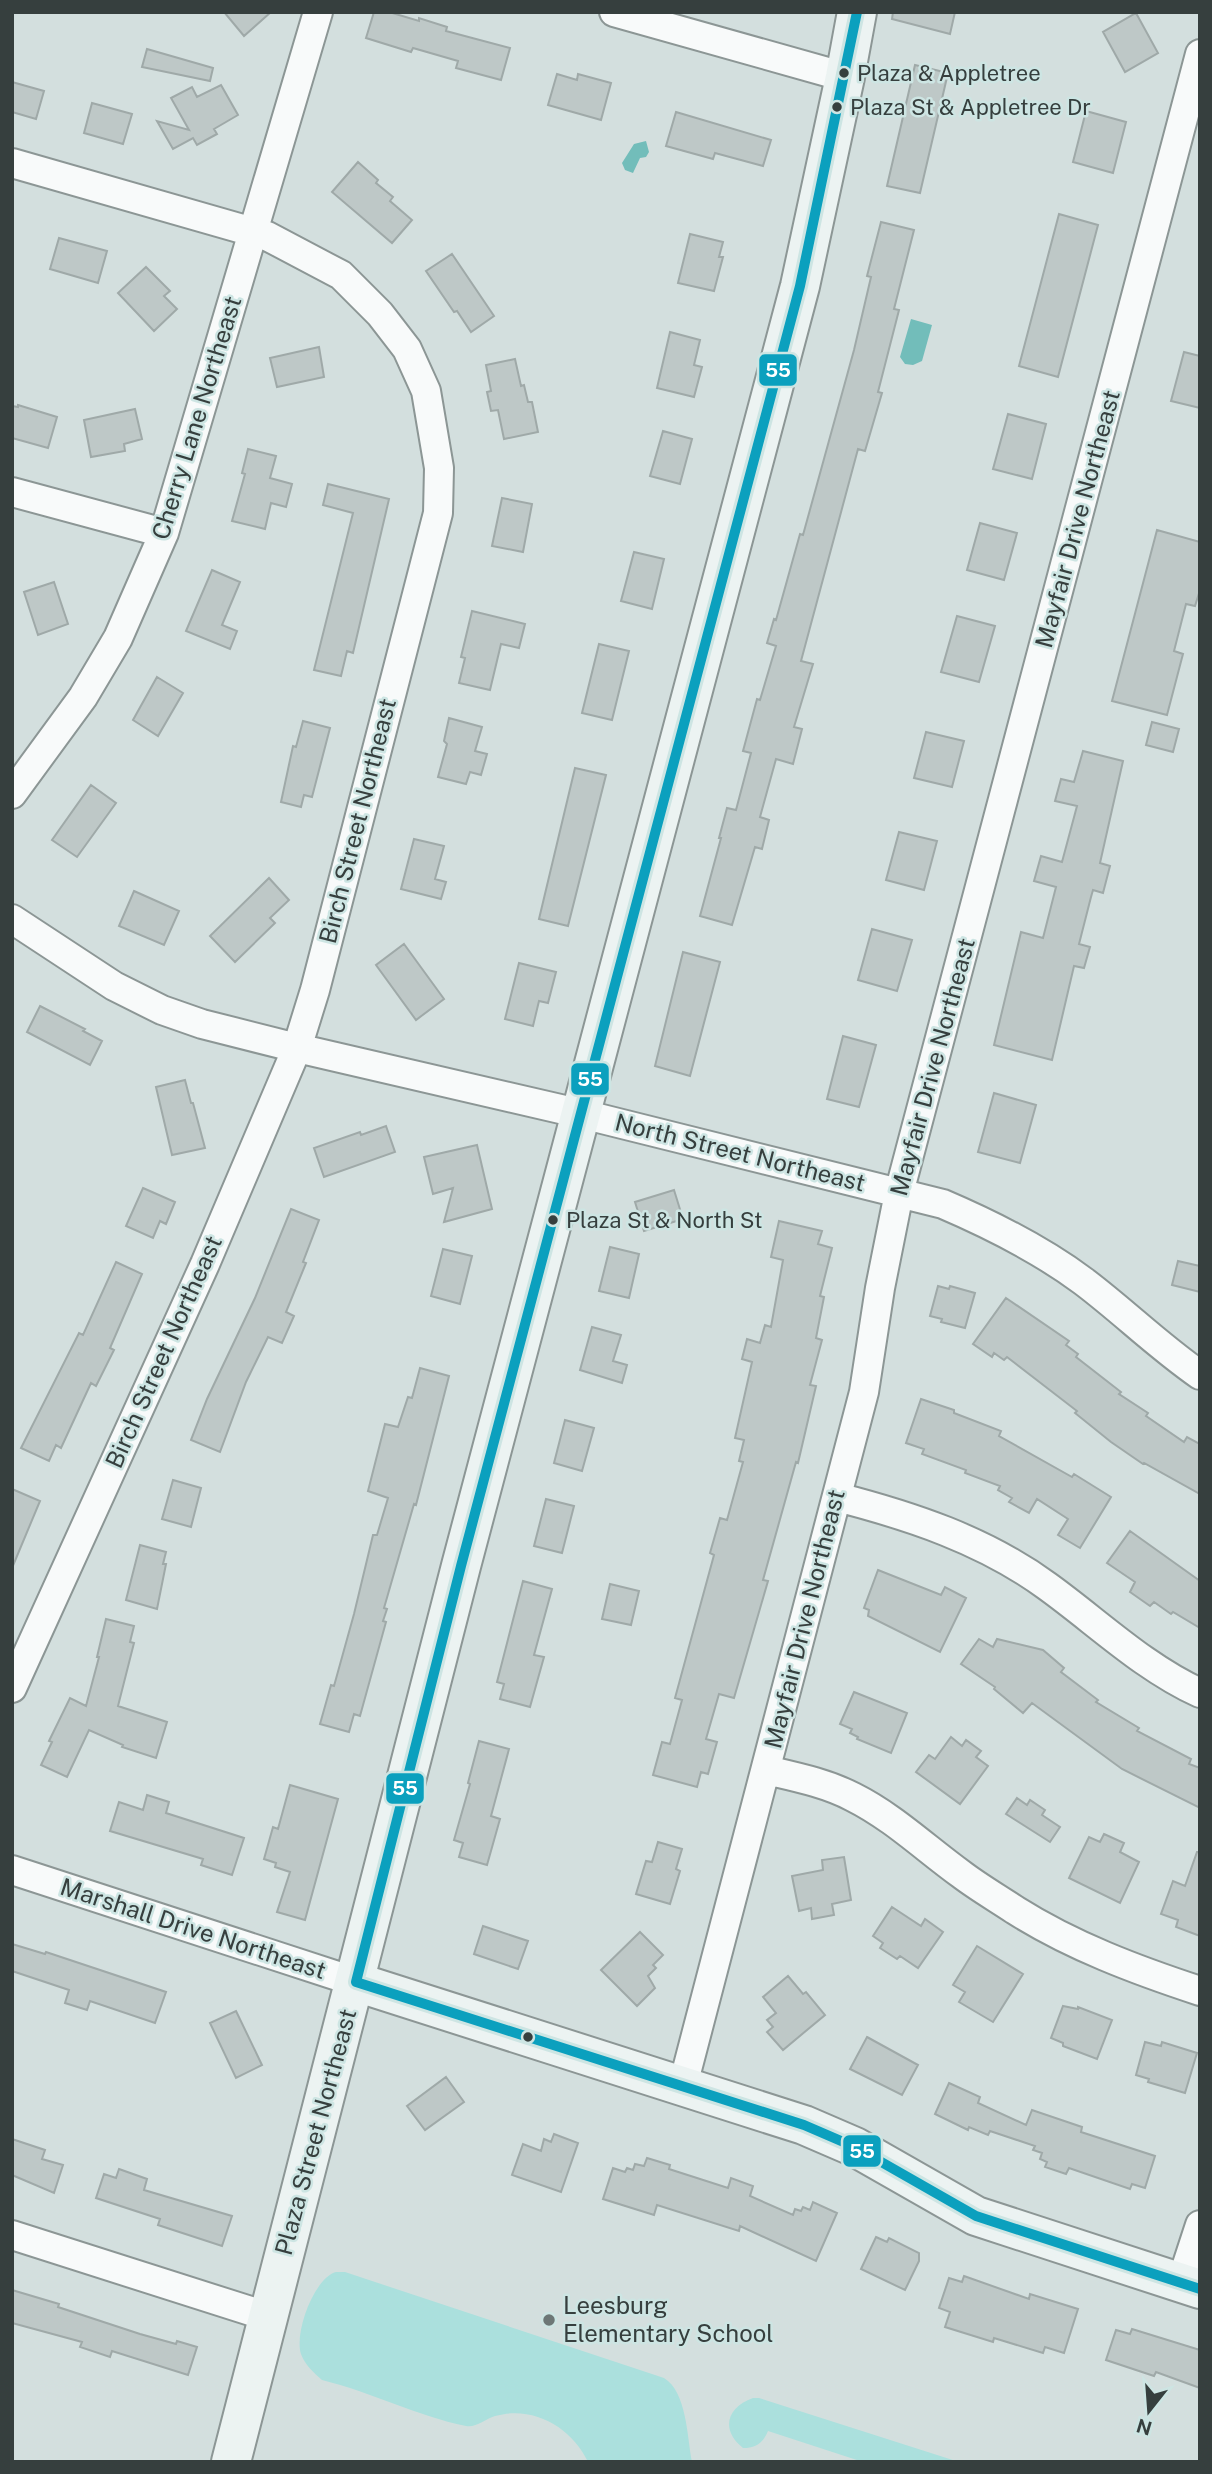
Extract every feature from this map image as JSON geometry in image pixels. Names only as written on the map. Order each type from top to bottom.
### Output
[{"type":"main road","name":"Plaza Street Northeast","points":[[231,2462],[461,1566],[800,286],[857,12]]},
{"type":"main road","name":"Marshall Drive Northeast","points":[[356,1982],[804,2125],[856,2147],[976,2216],[1190,2286]]},
{"type":"street","name":"Cherry Lane Northeast","points":[[12,794],[83,697],[118,638],[164,533],[318,12]]},
{"type":"street","points":[[614,12],[845,77]]},
{"type":"street","name":"Mayfair Drive Northeast","points":[[683,2085],[864,1392],[880,1288],[899,1193],[1200,54]]},
{"type":"street","name":"Birch Street Northeast","points":[[12,163],[253,231],[341,275],[380,314],[407,349],[426,391],[439,468],[438,513],[318,977],[297,1048],[205,1264],[12,1688]]},
{"type":"street","points":[[12,492],[164,533]]},
{"type":"street","name":"North Street Northeast","points":[[12,919],[114,986],[162,1010],[214,1027],[582,1114],[943,1204],[1036,1249],[1083,1281],[1169,1354],[1200,1375]]},
{"type":"street","points":[[837,1497],[948,1530],[1000,1556],[1046,1584],[1144,1661],[1200,1693]]},
{"type":"street","points":[[766,1770],[821,1784],[853,1797],[891,1820],[962,1875],[1017,1912],[1091,1950],[1140,1971],[1200,1991]]},
{"type":"street","name":"Marshall Drive Northeast","points":[[12,1870],[356,1982]]},
{"type":"street","points":[[1190,2286],[1200,2225]]},
{"type":"street","points":[[12,2235],[267,2316]]},
{"type":"shaded area","points":[[646,141],[649,152],[646,157],[640,158],[633,173],[625,170],[622,163],[634,144]]},
{"type":"shaded area","points":[[911,319],[932,325],[922,361],[913,365],[905,364],[900,357]]},
{"type":"shaded area","points":[[345,2272],[664,2378],[672,2385],[682,2404],[692,2462],[588,2462],[581,2450],[562,2430],[537,2417],[510,2413],[466,2426],[322,2380],[301,2354],[300,2333],[313,2295],[328,2276]]},
{"type":"shaded area","points":[[753,2398],[959,2462],[863,2462],[768,2431],[758,2444],[743,2448],[731,2434],[730,2420],[737,2407]]},
{"type":"building","points":[[224,12],[271,12],[244,36]]},
{"type":"building","points":[[374,12],[389,12],[419,21],[419,18],[447,27],[446,31],[510,48],[501,80],[456,68],[458,61],[413,48],[411,52],[366,38]]},
{"type":"building","points":[[893,12],[955,12],[950,34],[892,19]]},
{"type":"building","points":[[1136,13],[1158,53],[1125,72],[1103,32]]},
{"type":"building","points":[[147,49],[213,68],[210,81],[142,67]]},
{"type":"building","points":[[915,65],[948,73],[920,193],[887,186]]},
{"type":"building","points":[[557,74],[577,80],[578,74],[611,83],[601,120],[548,105]]},
{"type":"building","points":[[12,82],[44,91],[36,119],[12,112]]},
{"type":"building","points":[[221,85],[238,115],[214,129],[217,134],[197,145],[193,138],[173,149],[157,121],[189,130],[171,98],[192,87],[197,97]]},
{"type":"building","points":[[92,103],[132,114],[123,144],[84,133]]},
{"type":"building","points":[[1086,111],[1126,122],[1113,173],[1073,162]]},
{"type":"building","points":[[676,112],[771,140],[763,166],[715,153],[713,159],[666,146]]},
{"type":"building","points":[[358,162],[378,180],[376,183],[393,197],[390,201],[412,220],[392,243],[332,192]]},
{"type":"building","points":[[1059,214],[1098,225],[1058,377],[1019,366]]},
{"type":"building","points":[[881,222],[914,230],[894,309],[899,310],[878,392],[882,393],[865,451],[858,449],[801,661],[813,664],[794,727],[802,729],[793,764],[776,759],[760,817],[769,820],[762,849],[755,847],[732,925],[700,916],[727,808],[736,810],[751,753],[743,751],[757,699],[760,700],[776,646],[767,643],[800,534],[803,535],[854,350],[871,277],[867,276]]},
{"type":"building","points":[[690,234],[723,242],[719,257],[723,257],[714,291],[678,283]]},
{"type":"building","points":[[59,238],[107,251],[98,283],[50,269]]},
{"type":"building","points":[[452,254],[494,316],[471,332],[426,271]]},
{"type":"building","points":[[146,267],[170,291],[164,296],[177,309],[154,331],[118,293]]},
{"type":"building","points":[[670,332],[700,340],[694,365],[702,367],[694,397],[657,388]]},
{"type":"building","points":[[319,347],[324,377],[277,387],[270,358]]},
{"type":"building","points":[[1184,352],[1200,356],[1200,408],[1171,401]]},
{"type":"building","points":[[515,359],[521,386],[524,385],[528,402],[532,402],[538,432],[504,439],[498,410],[491,411],[487,392],[491,391],[486,365]]},
{"type":"building","points":[[18,405],[57,417],[48,448],[12,438],[12,406]]},
{"type":"building","points":[[135,409],[142,439],[124,444],[125,451],[91,457],[84,420]]},
{"type":"building","points":[[1008,414],[1046,424],[1032,479],[993,469]]},
{"type":"building","points":[[663,431],[692,439],[680,484],[650,476]]},
{"type":"building","points":[[248,449],[276,456],[270,478],[292,484],[286,507],[271,503],[265,529],[232,521],[245,474],[242,473]]},
{"type":"building","points":[[328,484],[389,499],[353,653],[347,651],[341,676],[314,670],[353,513],[323,505]]},
{"type":"building","points":[[502,498],[532,504],[523,552],[492,546]]},
{"type":"building","points":[[980,523],[1017,533],[1004,580],[967,570]]},
{"type":"building","points":[[1157,530],[1200,542],[1200,590],[1195,606],[1186,604],[1174,651],[1183,654],[1167,715],[1112,701]]},
{"type":"building","points":[[634,552],[664,559],[652,609],[621,601]]},
{"type":"building","points":[[212,570],[240,582],[222,625],[237,631],[230,649],[186,631]]},
{"type":"building","points":[[54,582],[68,624],[38,635],[24,592]]},
{"type":"building","points":[[472,611],[525,624],[519,648],[501,644],[490,690],[459,683],[465,658],[461,657]]},
{"type":"building","points":[[957,616],[995,626],[979,682],[941,672]]},
{"type":"building","points":[[599,644],[629,651],[612,720],[582,713]]},
{"type":"building","points":[[157,677],[183,693],[158,736],[133,720]]},
{"type":"building","points":[[449,718],[482,727],[475,751],[487,754],[481,775],[470,772],[466,784],[438,777],[447,744],[444,741]]},
{"type":"building","points":[[303,721],[330,728],[312,797],[304,795],[301,807],[281,802],[293,746],[296,747]]},
{"type":"building","points":[[1152,722],[1179,729],[1173,752],[1146,745]]},
{"type":"building","points":[[926,732],[964,741],[952,787],[914,778]]},
{"type":"building","points":[[1083,751],[1123,761],[1100,863],[1110,866],[1103,893],[1093,890],[1079,944],[1090,947],[1084,968],[1074,966],[1052,1060],[994,1045],[1021,932],[1043,938],[1056,887],[1034,881],[1041,856],[1062,862],[1077,806],[1055,801],[1061,779],[1074,782]]},
{"type":"building","points":[[575,768],[606,775],[568,926],[539,919]]},
{"type":"building","points":[[91,785],[116,803],[77,857],[52,840]]},
{"type":"building","points":[[899,832],[937,841],[924,890],[886,880]]},
{"type":"building","points":[[414,839],[444,846],[435,879],[446,882],[441,899],[401,889]]},
{"type":"building","points":[[269,878],[289,900],[270,918],[275,923],[235,962],[210,936]]},
{"type":"building","points":[[134,891],[179,911],[164,945],[119,926]]},
{"type":"building","points":[[872,929],[912,940],[897,991],[858,980]]},
{"type":"building","points":[[404,944],[444,999],[416,1020],[376,965]]},
{"type":"building","points":[[683,952],[720,962],[690,1076],[655,1066]]},
{"type":"building","points":[[519,963],[556,972],[548,1003],[539,1001],[533,1026],[505,1019]]},
{"type":"building","points":[[40,1006],[102,1041],[90,1065],[27,1032]]},
{"type":"building","points":[[843,1036],[876,1045],[859,1107],[827,1099]]},
{"type":"building","points":[[185,1080],[205,1148],[172,1155],[156,1087]]},
{"type":"building","points":[[994,1093],[1036,1105],[1020,1163],[978,1152]]},
{"type":"building","points":[[386,1126],[395,1152],[324,1177],[314,1148]]},
{"type":"building","points":[[477,1145],[492,1209],[444,1222],[453,1188],[433,1194],[424,1157]]},
{"type":"building","points":[[143,1188],[175,1202],[166,1224],[160,1221],[153,1238],[126,1226]]},
{"type":"building","points":[[674,1190],[683,1219],[644,1231],[635,1202]]},
{"type":"building","points":[[291,1209],[319,1220],[303,1262],[306,1263],[286,1312],[294,1316],[282,1343],[268,1337],[246,1382],[220,1452],[191,1440],[207,1399],[255,1298]]},
{"type":"building","points":[[779,1221],[822,1231],[818,1244],[832,1248],[820,1296],[824,1297],[816,1338],[822,1340],[810,1385],[816,1386],[798,1463],[796,1462],[763,1580],[768,1581],[734,1698],[719,1694],[706,1739],[717,1742],[708,1774],[701,1772],[697,1787],[653,1775],[662,1742],[670,1744],[682,1700],[675,1698],[714,1555],[710,1553],[720,1518],[727,1520],[743,1462],[739,1461],[744,1440],[735,1438],[752,1362],[742,1359],[747,1339],[760,1343],[765,1325],[771,1327],[783,1260],[771,1257]]},
{"type":"building","points":[[610,1247],[639,1254],[629,1298],[599,1291]]},
{"type":"building","points":[[443,1249],[472,1256],[460,1304],[431,1296]]},
{"type":"building","points":[[1178,1261],[1200,1266],[1200,1292],[1172,1285]]},
{"type":"building","points":[[116,1262],[142,1274],[110,1348],[114,1350],[96,1386],[91,1383],[61,1448],[56,1445],[49,1461],[21,1448],[79,1333],[83,1335]]},
{"type":"building","points":[[938,1286],[949,1289],[950,1286],[975,1293],[965,1328],[941,1322],[942,1319],[930,1316]]},
{"type":"building","points":[[1006,1298],[1069,1341],[1066,1345],[1078,1354],[1076,1357],[1121,1392],[1119,1394],[1148,1413],[1146,1416],[1184,1442],[1187,1437],[1200,1444],[1200,1494],[1143,1464],[1111,1442],[1075,1413],[1077,1411],[1007,1357],[1004,1360],[994,1353],[992,1357],[973,1344]]},
{"type":"building","points":[[592,1327],[621,1335],[613,1361],[627,1365],[622,1383],[580,1370]]},
{"type":"building","points":[[420,1368],[449,1376],[416,1505],[414,1504],[384,1608],[387,1609],[383,1621],[386,1622],[360,1716],[354,1714],[349,1732],[320,1724],[331,1685],[334,1686],[373,1535],[377,1535],[388,1498],[368,1491],[385,1424],[398,1427],[408,1397],[412,1398]]},
{"type":"building","points":[[921,1399],[1001,1431],[999,1436],[1072,1477],[1074,1474],[1111,1497],[1080,1548],[1058,1535],[1068,1519],[1037,1499],[1029,1513],[1009,1502],[1012,1498],[998,1490],[1000,1486],[922,1454],[924,1449],[906,1443]]},
{"type":"building","points":[[565,1420],[594,1428],[582,1471],[554,1463]]},
{"type":"building","points":[[173,1480],[201,1488],[191,1527],[162,1519]]},
{"type":"building","points":[[12,1489],[40,1501],[12,1568]]},
{"type":"building","points":[[546,1499],[574,1506],[562,1553],[534,1546]]},
{"type":"building","points":[[1130,1531],[1200,1581],[1200,1628],[1154,1602],[1150,1606],[1130,1592],[1135,1582],[1107,1563]]},
{"type":"building","points":[[140,1545],[166,1552],[157,1609],[126,1600]]},
{"type":"building","points":[[878,1570],[941,1595],[945,1587],[966,1598],[940,1652],[868,1616],[869,1610],[864,1608]]},
{"type":"building","points":[[523,1581],[552,1589],[534,1655],[544,1657],[530,1707],[500,1699],[504,1684],[497,1682]]},
{"type":"building","points":[[610,1584],[639,1591],[631,1625],[602,1619]]},
{"type":"building","points":[[106,1619],[134,1626],[130,1642],[134,1643],[118,1706],[167,1722],[156,1758],[122,1747],[123,1745],[89,1730],[67,1777],[41,1765],[52,1742],[49,1741],[70,1698],[86,1706]]},
{"type":"building","points":[[979,1639],[993,1647],[997,1639],[1043,1650],[1064,1668],[1061,1672],[1098,1700],[1096,1702],[1139,1728],[1137,1731],[1191,1759],[1189,1764],[1200,1768],[1200,1808],[1122,1769],[1032,1703],[1023,1713],[994,1689],[995,1687],[961,1664]]},
{"type":"building","points":[[854,1692],[907,1713],[891,1753],[857,1739],[858,1737],[850,1733],[852,1729],[840,1724]]},
{"type":"building","points":[[951,1737],[962,1746],[966,1740],[981,1751],[976,1757],[988,1766],[960,1804],[916,1772],[929,1755],[935,1759]]},
{"type":"building","points":[[479,1741],[509,1749],[491,1816],[500,1819],[487,1865],[459,1857],[463,1843],[454,1840]]},
{"type":"building","points":[[290,1785],[338,1799],[305,1920],[277,1912],[290,1872],[275,1867],[276,1863],[264,1859],[273,1827],[278,1829]]},
{"type":"building","points":[[147,1795],[169,1802],[166,1813],[244,1838],[232,1875],[201,1865],[203,1859],[110,1831],[119,1802],[143,1810]]},
{"type":"building","points":[[1017,1798],[1027,1805],[1030,1800],[1045,1810],[1042,1815],[1060,1827],[1050,1842],[1006,1814]]},
{"type":"building","points":[[1104,1834],[1124,1843],[1120,1852],[1139,1862],[1120,1903],[1069,1878],[1089,1837],[1100,1842]]},
{"type":"building","points":[[658,1842],[682,1849],[676,1869],[680,1871],[670,1904],[636,1894],[646,1861],[652,1862]]},
{"type":"building","points":[[1197,1852],[1200,1852],[1200,1936],[1176,1927],[1178,1920],[1161,1914],[1173,1881],[1185,1886]]},
{"type":"building","points":[[844,1857],[851,1900],[832,1904],[834,1915],[812,1919],[811,1908],[799,1911],[792,1876],[823,1870],[822,1860]]},
{"type":"building","points":[[892,1907],[921,1926],[925,1919],[943,1932],[918,1968],[900,1956],[897,1959],[880,1948],[883,1943],[873,1936]]},
{"type":"building","points":[[483,1926],[528,1941],[518,1969],[474,1954]]},
{"type":"building","points":[[640,1932],[663,1955],[653,1965],[656,1968],[648,1976],[655,1988],[637,2006],[601,1970]]},
{"type":"building","points":[[12,1944],[45,1954],[46,1952],[166,1992],[155,2023],[90,2001],[87,2010],[65,2003],[69,1990],[12,1971]]},
{"type":"building","points":[[977,1946],[1023,1974],[993,2022],[959,2002],[965,1992],[953,1985]]},
{"type":"building","points":[[788,1976],[825,2015],[783,2050],[767,2032],[773,2027],[767,2020],[776,2013],[763,1997]]},
{"type":"building","points":[[1063,2006],[1078,2007],[1112,2020],[1097,2059],[1063,2046],[1063,2043],[1051,2038]]},
{"type":"building","points":[[236,2011],[262,2065],[236,2078],[210,2023]]},
{"type":"building","points":[[867,2037],[918,2065],[902,2095],[850,2069]]},
{"type":"building","points":[[1145,2042],[1161,2046],[1162,2042],[1197,2053],[1185,2093],[1148,2082],[1149,2079],[1136,2075]]},
{"type":"building","points":[[446,2077],[464,2102],[425,2130],[407,2106]]},
{"type":"building","points":[[949,2083],[980,2097],[978,2103],[1026,2125],[1032,2110],[1082,2127],[1081,2132],[1155,2156],[1145,2188],[1132,2184],[1130,2189],[1069,2168],[1066,2174],[1045,2167],[1047,2162],[1040,2159],[1042,2153],[1033,2150],[1035,2146],[990,2131],[988,2135],[969,2127],[968,2130],[935,2114]]},
{"type":"building","points":[[554,2134],[578,2143],[561,2192],[512,2175],[523,2144],[541,2151],[544,2139],[551,2142]]},
{"type":"building","points":[[12,2139],[45,2150],[42,2159],[63,2165],[54,2193],[12,2175]]},
{"type":"building","points":[[647,2158],[670,2165],[669,2169],[728,2188],[731,2178],[753,2186],[750,2196],[793,2215],[795,2209],[801,2211],[803,2207],[810,2210],[813,2202],[837,2213],[816,2261],[740,2226],[739,2231],[657,2205],[654,2215],[603,2199],[613,2168],[625,2172],[627,2168],[633,2170],[635,2164],[644,2166]]},
{"type":"building","points":[[119,2169],[147,2179],[144,2190],[232,2216],[222,2246],[158,2225],[160,2219],[96,2198],[104,2174],[116,2178]]},
{"type":"building","points":[[876,2237],[887,2242],[889,2238],[919,2253],[919,2261],[905,2290],[861,2269]]},
{"type":"building","points":[[964,2276],[1029,2299],[1030,2294],[1078,2309],[1064,2353],[1045,2347],[1043,2353],[994,2338],[993,2342],[945,2327],[950,2312],[939,2308],[949,2278],[962,2282]]},
{"type":"building","points":[[12,2290],[140,2334],[197,2347],[188,2375],[112,2351],[110,2357],[80,2347],[82,2342],[12,2323]]},
{"type":"building","points":[[1132,2329],[1200,2350],[1200,2388],[1156,2372],[1154,2376],[1106,2360],[1116,2330],[1130,2334]]},
{"type":"transit line","name":"55","points":[[857,12],[800,286],[461,1566],[356,1982],[804,2125],[855,2147],[976,2216],[1200,2289]]},
{"type":"place","name":"Plaza & Appletree","points":[[844,73]]},
{"type":"place","name":"Plaza St & Appletree Dr","points":[[837,107]]},
{"type":"place","name":"Plaza St & North St","points":[[553,1220]]},
{"type":"place","name":"Leesburg Elementary School","points":[[549,2320]]}]
